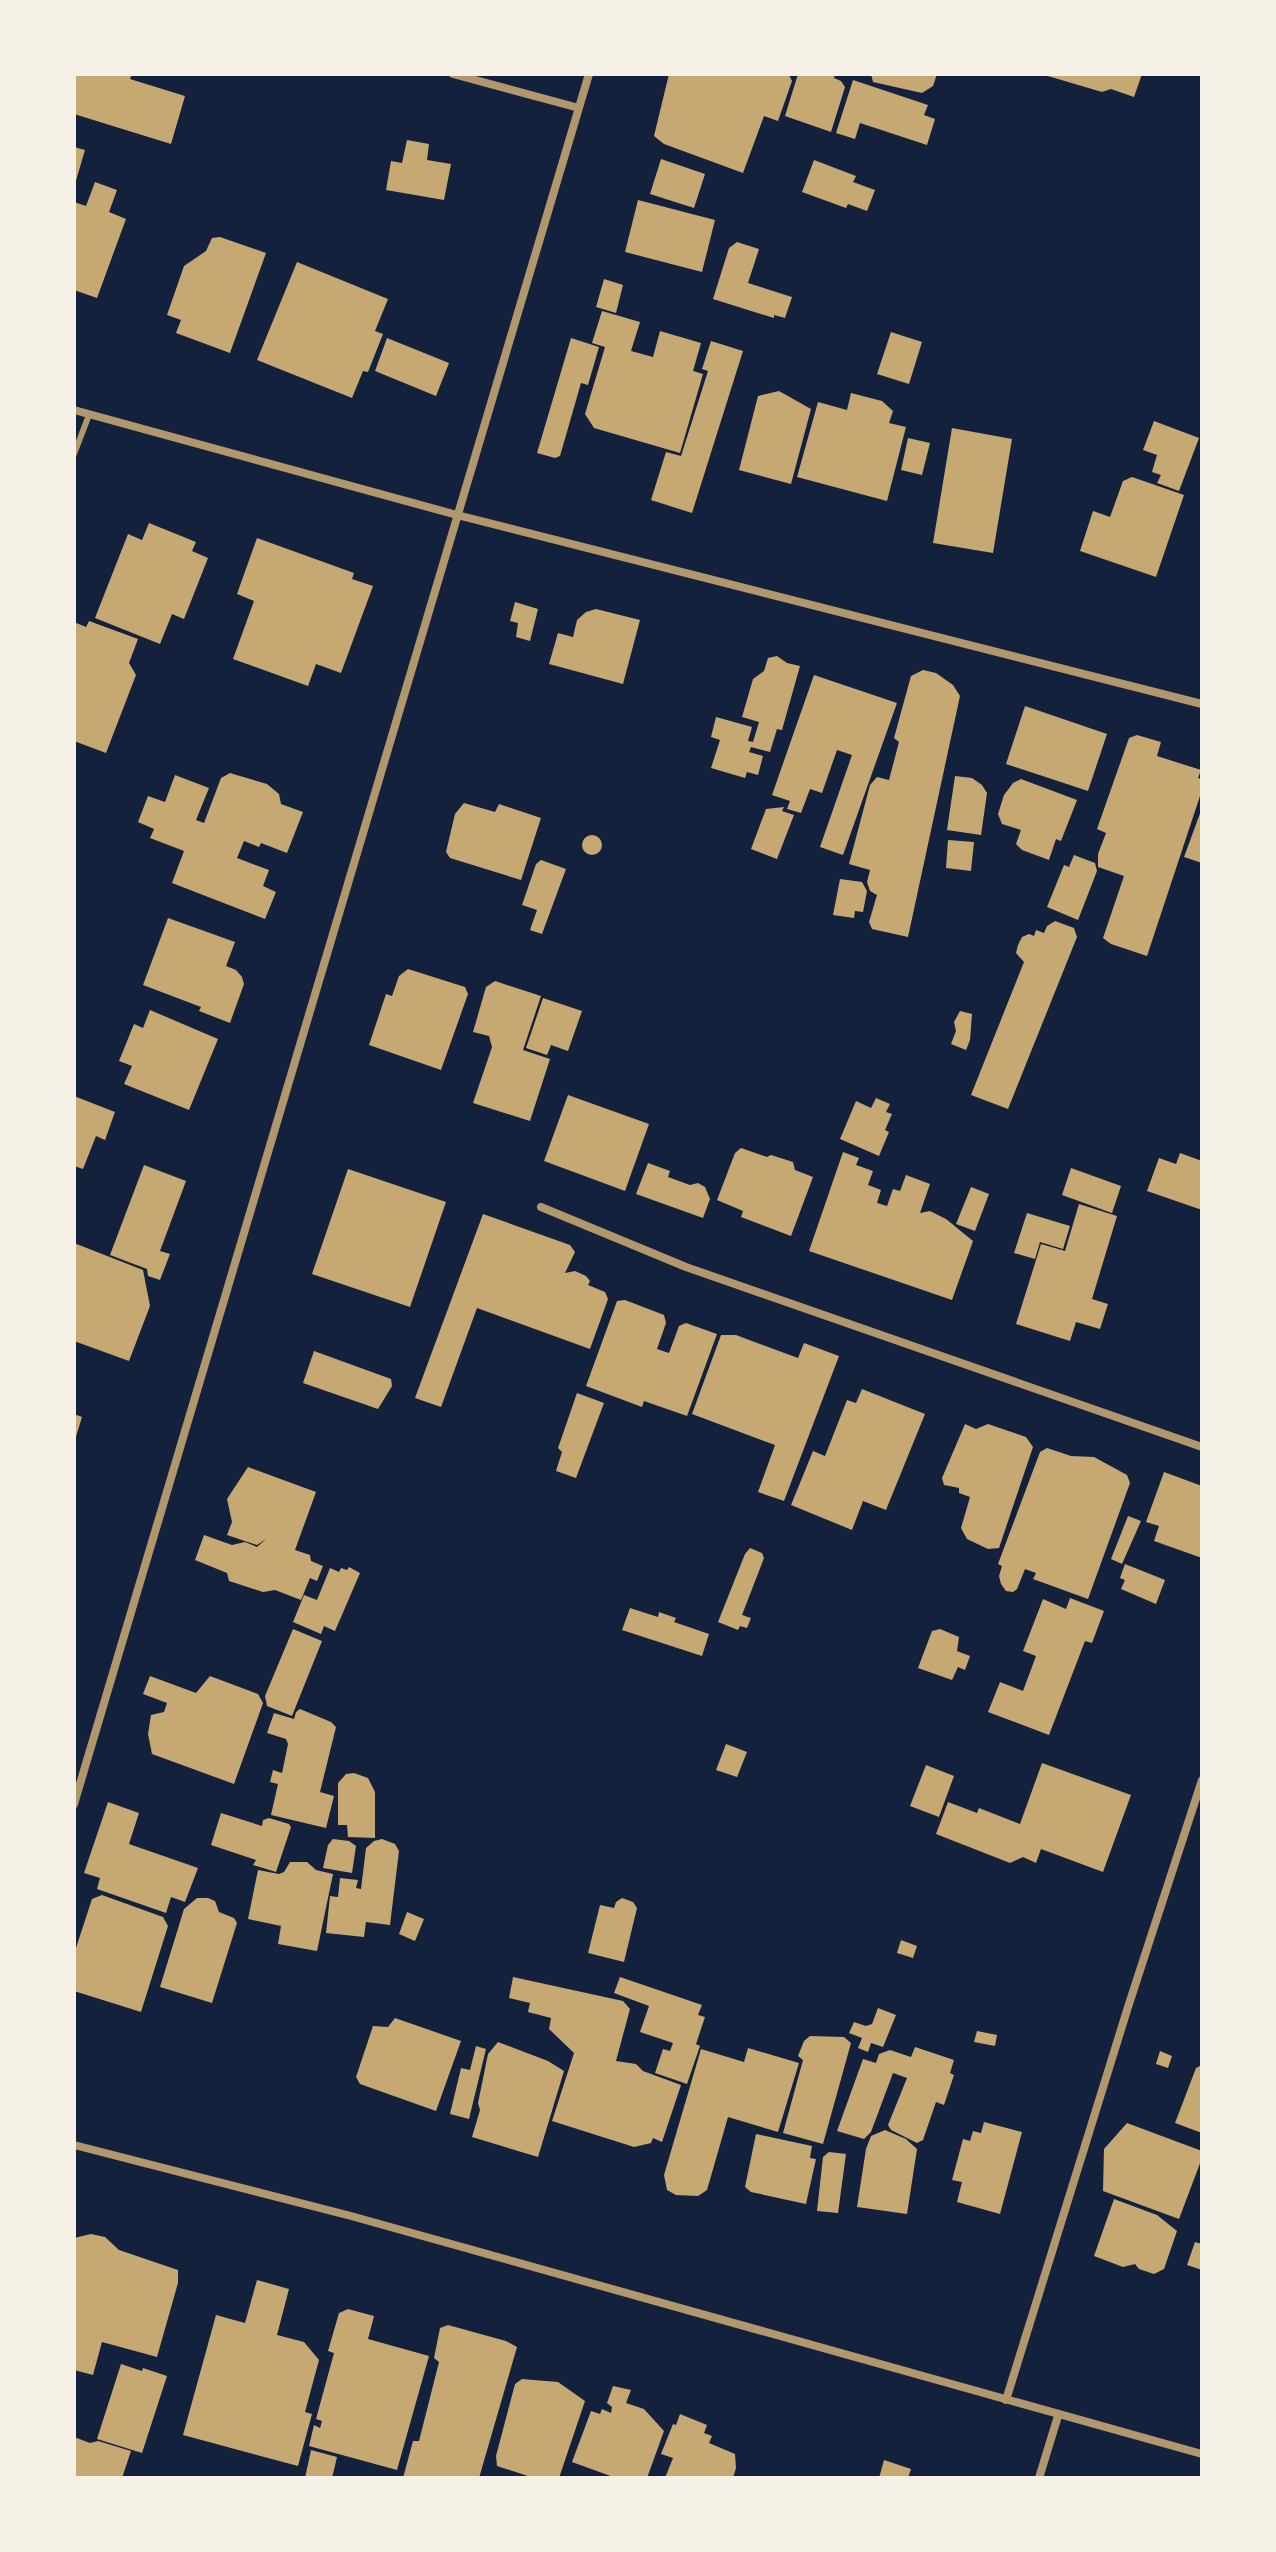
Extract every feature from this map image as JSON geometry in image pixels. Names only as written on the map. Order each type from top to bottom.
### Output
[{"type":"street","points":[[453,74],[579,108]]},
{"type":"street","points":[[74,1804],[589,74]]},
{"type":"street","points":[[74,410],[457,515],[1202,704]]},
{"type":"street","points":[[541,1207],[686,1267],[1202,1447]]},
{"type":"street","points":[[1006,2400],[1202,1780]]},
{"type":"street","points":[[74,2145],[351,2216],[1202,2454]]},
{"type":"street","points":[[1039,2478],[1058,2416]]},
{"type":"lane","points":[[74,454],[89,415]]},
{"type":"building","points":[[74,74],[132,74],[130,79],[185,96],[171,144],[74,114]]},
{"type":"building","points":[[669,74],[789,75],[792,81],[778,121],[764,116],[743,173],[664,144],[654,136]]},
{"type":"building","points":[[798,74],[835,74],[834,78],[845,87],[831,132],[785,116]]},
{"type":"building","points":[[871,74],[937,74],[933,86],[922,93],[873,82]]},
{"type":"building","points":[[1041,74],[1142,74],[1134,97],[1111,89],[1102,92]]},
{"type":"building","points":[[853,80],[928,105],[924,115],[935,119],[927,145],[860,123],[855,139],[836,133]]},
{"type":"building","points":[[407,140],[429,144],[427,160],[451,164],[444,200],[386,190],[391,161],[402,163]]},
{"type":"building","points":[[74,147],[85,150],[75,184],[74,184]]},
{"type":"building","points":[[661,159],[705,174],[694,208],[650,194]]},
{"type":"building","points":[[814,160],[856,176],[853,182],[875,190],[867,211],[848,204],[846,208],[802,192]]},
{"type":"building","points":[[95,182],[117,190],[109,212],[126,219],[97,298],[74,290],[74,202],[86,206]]},
{"type":"building","points":[[638,200],[715,220],[702,272],[625,252]]},
{"type":"building","points":[[220,237],[266,253],[230,353],[176,333],[181,320],[167,315],[184,266],[206,251],[212,238]]},
{"type":"building","points":[[737,242],[759,249],[748,283],[792,297],[785,318],[774,315],[774,318],[713,299],[729,248]]},
{"type":"building","points":[[297,262],[388,299],[375,331],[383,334],[368,372],[363,371],[352,398],[257,360]]},
{"type":"building","points":[[604,279],[623,285],[616,313],[596,307]]},
{"type":"building","points":[[602,311],[640,322],[631,351],[653,357],[660,331],[701,343],[693,371],[703,374],[680,453],[594,428],[585,414],[605,347],[592,343]]},
{"type":"building","points":[[891,332],[922,342],[909,384],[877,374]]},
{"type":"building","points":[[387,338],[449,363],[436,396],[375,371]]},
{"type":"building","points":[[571,338],[599,347],[588,385],[581,383],[560,456],[555,458],[537,453]]},
{"type":"building","points":[[711,341],[743,351],[692,513],[651,500],[666,452],[681,456],[708,371],[702,369]]},
{"type":"building","points":[[779,391],[811,409],[791,484],[739,470],[758,396]]},
{"type":"building","points":[[851,393],[882,401],[893,411],[889,423],[906,427],[887,501],[797,477],[818,402],[847,410]]},
{"type":"building","points":[[1154,421],[1199,438],[1179,491],[1157,483],[1161,475],[1152,472],[1157,455],[1143,450]]},
{"type":"building","points":[[952,428],[1012,439],[993,553],[933,543]]},
{"type":"building","points":[[908,438],[930,443],[922,475],[901,470]]},
{"type":"building","points":[[1132,477],[1184,495],[1156,577],[1080,551],[1093,511],[1110,517],[1123,481]]},
{"type":"building","points":[[149,523],[196,542],[192,551],[208,558],[184,619],[172,614],[160,644],[95,618],[128,534],[142,540]]},
{"type":"building","points":[[257,538],[354,573],[352,579],[373,586],[341,673],[316,664],[308,686],[233,659],[254,601],[237,594]]},
{"type":"building","points":[[515,602],[538,609],[530,641],[516,637],[518,623],[510,621]]},
{"type":"building","points":[[596,609],[640,620],[623,684],[549,664],[558,633],[573,637],[577,620],[586,612]]},
{"type":"building","points":[[89,621],[138,639],[129,663],[136,675],[106,753],[74,741],[74,622],[86,627]]},
{"type":"building","points":[[777,656],[787,663],[800,666],[782,730],[777,729],[770,752],[751,747],[749,752],[763,756],[758,775],[747,772],[745,778],[711,768],[720,740],[711,737],[716,717],[752,727],[748,741],[753,742],[759,722],[742,717],[753,679],[764,671],[768,658]]},
{"type":"building","points":[[923,670],[936,673],[953,685],[960,696],[908,937],[872,929],[869,922],[877,895],[870,891],[867,882],[870,870],[849,864],[870,785],[877,777],[889,780],[899,742],[894,738],[911,676]]},
{"type":"building","points":[[814,675],[897,703],[843,855],[820,847],[852,755],[837,750],[822,793],[810,789],[801,813],[787,809],[790,801],[772,795]]},
{"type":"building","points":[[1025,706],[1107,734],[1088,791],[1006,764]]},
{"type":"building","points":[[1137,735],[1161,742],[1157,756],[1201,770],[1198,778],[1202,779],[1202,790],[1147,956],[1111,944],[1103,938],[1124,876],[1098,867],[1098,854],[1106,833],[1097,829],[1129,738]]},
{"type":"building","points":[[230,773],[267,784],[279,794],[281,804],[303,812],[287,853],[261,843],[259,847],[244,841],[237,858],[269,870],[263,886],[276,892],[265,919],[172,883],[184,851],[150,838],[154,829],[138,822],[148,796],[165,802],[175,775],[209,788],[196,820],[204,823],[221,778]]},
{"type":"building","points":[[955,776],[972,778],[987,793],[981,835],[947,830]]},
{"type":"building","points":[[1021,779],[1077,800],[1061,841],[1056,839],[1049,860],[1022,850],[1016,844],[1021,830],[1002,824],[998,814],[1004,795],[1013,783]]},
{"type":"building","points":[[464,803],[495,812],[499,804],[541,818],[521,880],[450,858],[446,852],[455,814]]},
{"type":"building","points":[[784,807],[782,811],[794,815],[777,859],[751,849],[766,809]]},
{"type":"building","points":[[1202,808],[1202,863],[1184,857]]},
{"type":"building","points":[[588,835],[596,835],[602,845],[596,855],[588,855],[582,849],[582,841]]},
{"type":"building","points":[[948,840],[974,842],[971,871],[946,868]]},
{"type":"building","points":[[1074,855],[1095,863],[1097,871],[1078,920],[1047,907],[1064,865],[1069,867]]},
{"type":"building","points":[[541,860],[566,869],[542,934],[530,930],[537,910],[522,905],[536,864]]},
{"type":"building","points":[[840,879],[862,882],[867,891],[863,912],[855,911],[854,918],[833,915]]},
{"type":"building","points":[[168,918],[235,942],[226,966],[236,970],[244,984],[230,1023],[199,1011],[201,1007],[143,985]]},
{"type":"building","points":[[1055,921],[1074,928],[1077,937],[1008,1109],[971,1095],[1024,962],[1016,953],[1018,945],[1022,937],[1029,934],[1034,936],[1036,930],[1044,933],[1047,926]]},
{"type":"building","points":[[408,969],[465,987],[468,994],[441,1070],[369,1045],[386,994],[392,996],[399,976]]},
{"type":"building","points":[[495,981],[541,996],[523,1050],[550,1059],[530,1121],[473,1103],[492,1047],[489,1036],[473,1032],[486,987]]},
{"type":"building","points":[[543,998],[582,1011],[568,1051],[551,1045],[547,1055],[526,1048]]},
{"type":"building","points":[[150,1010],[218,1039],[189,1110],[124,1084],[132,1066],[119,1061],[134,1024],[143,1028]]},
{"type":"building","points":[[960,1011],[972,1014],[966,1050],[951,1044],[956,1031],[954,1022]]},
{"type":"building","points":[[568,1095],[649,1124],[625,1191],[544,1161]]},
{"type":"building","points":[[74,1096],[115,1112],[105,1140],[96,1136],[83,1169],[74,1166]]},
{"type":"building","points":[[876,1098],[890,1104],[886,1112],[892,1114],[885,1130],[889,1132],[879,1156],[840,1139],[856,1101],[871,1108]]},
{"type":"building","points":[[741,1148],[793,1162],[795,1170],[813,1177],[791,1236],[741,1217],[743,1211],[717,1200],[735,1153]]},
{"type":"building","points":[[843,1152],[859,1158],[856,1165],[873,1171],[868,1185],[881,1190],[877,1203],[887,1206],[893,1189],[900,1191],[906,1175],[930,1184],[920,1213],[930,1211],[946,1219],[973,1241],[952,1300],[809,1251]]},
{"type":"building","points":[[1180,1153],[1202,1161],[1202,1210],[1147,1191],[1159,1158],[1176,1164]]},
{"type":"building","points":[[648,1163],[670,1171],[668,1177],[705,1187],[710,1199],[703,1218],[636,1194]]},
{"type":"building","points":[[144,1165],[186,1181],[160,1251],[170,1254],[160,1280],[148,1276],[147,1269],[110,1255]]},
{"type":"building","points":[[1071,1168],[1121,1186],[1112,1213],[1062,1195]]},
{"type":"building","points":[[348,1169],[446,1202],[410,1307],[312,1274]]},
{"type":"building","points":[[971,1187],[989,1194],[975,1231],[956,1224]]},
{"type":"building","points":[[1079,1204],[1117,1216],[1092,1299],[1108,1304],[1100,1329],[1076,1322],[1070,1341],[1016,1324],[1041,1244],[1065,1251]]},
{"type":"building","points":[[1027,1213],[1070,1226],[1063,1249],[1040,1242],[1035,1259],[1014,1253]]},
{"type":"building","points":[[483,1214],[570,1245],[575,1252],[565,1273],[575,1271],[586,1276],[590,1281],[588,1285],[605,1292],[608,1299],[590,1349],[477,1308],[441,1407],[415,1398]]},
{"type":"building","points":[[74,1243],[143,1270],[150,1306],[129,1361],[74,1341]]},
{"type":"building","points":[[625,1300],[664,1315],[666,1323],[657,1349],[669,1353],[679,1326],[686,1323],[717,1334],[687,1416],[644,1401],[642,1407],[586,1386],[617,1301]]},
{"type":"building","points":[[721,1335],[736,1335],[798,1358],[804,1343],[839,1356],[784,1501],[758,1492],[775,1445],[692,1414]]},
{"type":"building","points":[[314,1351],[391,1379],[392,1386],[378,1409],[303,1383]]},
{"type":"building","points":[[862,1389],[925,1414],[886,1510],[863,1501],[852,1530],[791,1505],[813,1451],[825,1456],[847,1400],[856,1403]]},
{"type":"building","points":[[577,1393],[604,1403],[576,1478],[556,1471],[562,1452],[558,1448]]},
{"type":"building","points":[[74,1414],[82,1417],[75,1440],[74,1440]]},
{"type":"building","points":[[965,1424],[976,1429],[988,1424],[1026,1437],[1033,1447],[999,1548],[988,1549],[967,1539],[961,1528],[970,1497],[959,1493],[959,1488],[944,1485],[942,1478]]},
{"type":"building","points":[[1047,1448],[1071,1456],[1094,1457],[1127,1475],[1130,1483],[1088,1599],[1033,1579],[1036,1573],[1025,1569],[1013,1592],[1006,1591],[1001,1584],[999,1576],[1002,1566],[998,1564],[1040,1452]]},
{"type":"building","points":[[248,1467],[316,1492],[295,1550],[310,1555],[311,1561],[323,1566],[317,1581],[310,1578],[301,1600],[275,1590],[263,1592],[229,1581],[227,1573],[195,1560],[204,1535],[232,1545],[245,1542],[257,1547],[266,1539],[257,1545],[227,1535],[232,1522],[227,1499]]},
{"type":"building","points":[[1164,1472],[1202,1486],[1202,1558],[1154,1541],[1159,1526],[1146,1522]]},
{"type":"building","points":[[1128,1516],[1141,1521],[1122,1564],[1111,1559]]},
{"type":"building","points":[[750,1548],[762,1553],[764,1558],[742,1615],[751,1618],[747,1628],[740,1626],[738,1630],[718,1622]]},
{"type":"building","points":[[1125,1564],[1165,1580],[1156,1604],[1121,1589],[1125,1580],[1120,1578]]},
{"type":"building","points":[[349,1567],[360,1573],[335,1631],[324,1626],[321,1634],[293,1622],[304,1595],[317,1600],[330,1568],[339,1572],[341,1568],[347,1570]]},
{"type":"building","points":[[1070,1598],[1104,1611],[1092,1643],[1085,1641],[1049,1735],[988,1712],[1000,1682],[1023,1691],[1036,1656],[1023,1651],[1043,1599],[1066,1609]]},
{"type":"building","points":[[630,1608],[658,1617],[659,1612],[676,1618],[674,1622],[709,1634],[702,1656],[622,1630]]},
{"type":"building","points":[[293,1629],[322,1641],[292,1716],[267,1706],[265,1696]]},
{"type":"building","points":[[940,1629],[959,1637],[957,1651],[970,1656],[965,1670],[958,1667],[952,1680],[918,1668],[932,1631]]},
{"type":"building","points":[[150,1676],[196,1693],[210,1676],[258,1694],[263,1703],[234,1784],[152,1754],[148,1734],[151,1715],[164,1712],[167,1703],[143,1694]]},
{"type":"building","points":[[300,1709],[336,1727],[320,1792],[334,1796],[326,1828],[271,1815],[278,1784],[270,1782],[273,1770],[282,1773],[288,1744],[286,1739],[267,1733],[274,1713],[294,1719]]},
{"type":"building","points":[[726,1744],[747,1752],[737,1777],[716,1770]]},
{"type":"building","points":[[1042,1763],[1131,1795],[1103,1872],[1041,1849],[1036,1863],[1023,1857],[1010,1863],[936,1834],[948,1802],[977,1813],[979,1808],[1020,1824]]},
{"type":"building","points":[[926,1765],[954,1776],[939,1817],[910,1806]]},
{"type":"building","points":[[354,1773],[368,1778],[375,1792],[375,1838],[348,1837],[347,1825],[338,1825],[338,1783],[346,1774]]},
{"type":"building","points":[[108,1802],[139,1813],[129,1844],[198,1868],[185,1902],[171,1897],[166,1913],[97,1889],[100,1878],[84,1873]]},
{"type":"building","points":[[221,1813],[262,1826],[263,1820],[269,1818],[289,1824],[291,1827],[276,1872],[253,1865],[256,1860],[211,1845]]},
{"type":"building","points":[[333,1839],[349,1841],[356,1846],[352,1873],[323,1868],[328,1845]]},
{"type":"building","points":[[382,1839],[395,1844],[399,1851],[390,1925],[366,1922],[364,1937],[326,1933],[330,1896],[338,1897],[340,1878],[358,1880],[356,1888],[361,1889],[366,1848]]},
{"type":"building","points":[[290,1862],[307,1862],[316,1870],[333,1874],[317,1951],[278,1944],[281,1926],[248,1919],[258,1870],[279,1874]]},
{"type":"building","points":[[102,1895],[163,1917],[168,1926],[141,2012],[74,1991],[74,1954],[92,1899]]},
{"type":"building","points":[[197,1898],[215,1901],[219,1912],[234,1918],[237,1923],[212,2003],[160,1987],[184,1909]]},
{"type":"building","points":[[622,1898],[633,1902],[637,1908],[624,1962],[588,1953],[600,1905],[614,1908]]},
{"type":"building","points":[[407,1912],[424,1919],[415,1941],[399,1934]]},
{"type":"building","points":[[901,1940],[917,1946],[913,1958],[897,1953]]},
{"type":"building","points":[[513,1977],[623,2001],[630,2009],[616,2061],[636,2064],[643,2071],[681,2085],[662,2142],[653,2138],[651,2143],[634,2147],[552,2121],[574,2053],[549,2029],[551,2018],[528,2012],[530,2003],[509,1998]]},
{"type":"building","points":[[620,1977],[702,2005],[698,2015],[705,2017],[696,2044],[700,2046],[687,2084],[655,2073],[663,2049],[670,2051],[673,2043],[640,2032],[649,2006],[614,1993]]},
{"type":"building","points":[[878,2008],[896,2015],[883,2047],[871,2043],[868,2052],[858,2048],[862,2038],[849,2033],[854,2022],[866,2026],[872,2024]]},
{"type":"building","points":[[395,2018],[461,2041],[436,2111],[360,2084],[356,2077],[373,2026],[388,2027]]},
{"type":"building","points":[[977,2031],[997,2035],[995,2046],[974,2042]]},
{"type":"building","points":[[810,2036],[844,2037],[851,2043],[823,2144],[783,2133],[803,2060],[798,2056],[804,2041]]},
{"type":"building","points":[[498,2042],[548,2061],[564,2071],[538,2157],[472,2137],[480,2110],[478,2103],[488,2054]]},
{"type":"building","points":[[476,2046],[486,2049],[469,2119],[450,2114],[461,2068],[470,2070]]},
{"type":"building","points":[[915,2047],[954,2060],[950,2073],[954,2075],[944,2105],[936,2102],[923,2140],[917,2143],[891,2130],[888,2125],[907,2078],[893,2073],[871,2132],[864,2139],[837,2131],[863,2059],[876,2063],[879,2054],[890,2050],[911,2057]]},
{"type":"building","points":[[748,2048],[799,2063],[778,2132],[728,2117],[707,2190],[698,2196],[676,2195],[667,2190],[664,2175],[701,2049],[744,2062]]},
{"type":"building","points":[[1160,2051],[1172,2056],[1168,2068],[1156,2064]]},
{"type":"building","points":[[1200,2066],[1202,2133],[1175,2123],[1196,2068]]},
{"type":"building","points":[[984,2122],[1022,2132],[1000,2214],[957,2202],[962,2182],[952,2180],[963,2139],[970,2141],[973,2131],[981,2133]]},
{"type":"building","points":[[1127,2123],[1202,2151],[1179,2219],[1103,2191],[1104,2149]]},
{"type":"building","points":[[885,2130],[906,2139],[917,2149],[907,2214],[857,2207],[866,2149],[871,2136]]},
{"type":"building","points":[[756,2134],[812,2146],[810,2158],[816,2159],[806,2204],[751,2192],[745,2187]]},
{"type":"building","points":[[829,2152],[846,2154],[838,2213],[817,2211],[823,2157]]},
{"type":"building","points":[[1114,2199],[1157,2215],[1177,2231],[1164,2269],[1154,2274],[1139,2269],[1135,2264],[1123,2267],[1094,2256]]},
{"type":"building","points":[[91,2234],[105,2237],[119,2250],[178,2270],[178,2283],[157,2357],[102,2342],[93,2375],[74,2370],[74,2238]]},
{"type":"building","points":[[1195,2242],[1202,2244],[1202,2270],[1187,2265]]},
{"type":"building","points":[[257,2280],[289,2289],[277,2335],[304,2342],[319,2360],[305,2412],[312,2414],[298,2466],[183,2435],[216,2315],[245,2323]]},
{"type":"building","points":[[348,2309],[374,2316],[368,2339],[429,2356],[397,2470],[309,2446],[314,2425],[320,2428],[322,2421],[316,2419],[334,2353],[328,2351],[339,2313]]},
{"type":"building","points":[[448,2325],[517,2347],[479,2478],[403,2478],[413,2441],[419,2441],[439,2362],[434,2358],[440,2328]]},
{"type":"building","points":[[121,2364],[167,2376],[142,2453],[97,2439]]},
{"type":"building","points":[[522,2379],[558,2382],[585,2401],[559,2478],[534,2478],[497,2466],[496,2456],[515,2384]]},
{"type":"building","points":[[613,2386],[631,2390],[626,2403],[644,2409],[664,2431],[647,2478],[616,2478],[572,2462],[591,2411],[600,2414],[602,2409],[611,2413],[612,2407],[607,2403]]},
{"type":"building","points":[[680,2414],[707,2425],[704,2433],[712,2436],[709,2443],[735,2454],[733,2478],[665,2478],[673,2458],[661,2454]]},
{"type":"building","points":[[74,2437],[131,2451],[122,2478],[74,2478]]},
{"type":"building","points":[[311,2450],[337,2457],[332,2478],[305,2478]]},
{"type":"building","points":[[884,2460],[911,2469],[908,2478],[879,2478]]}]
